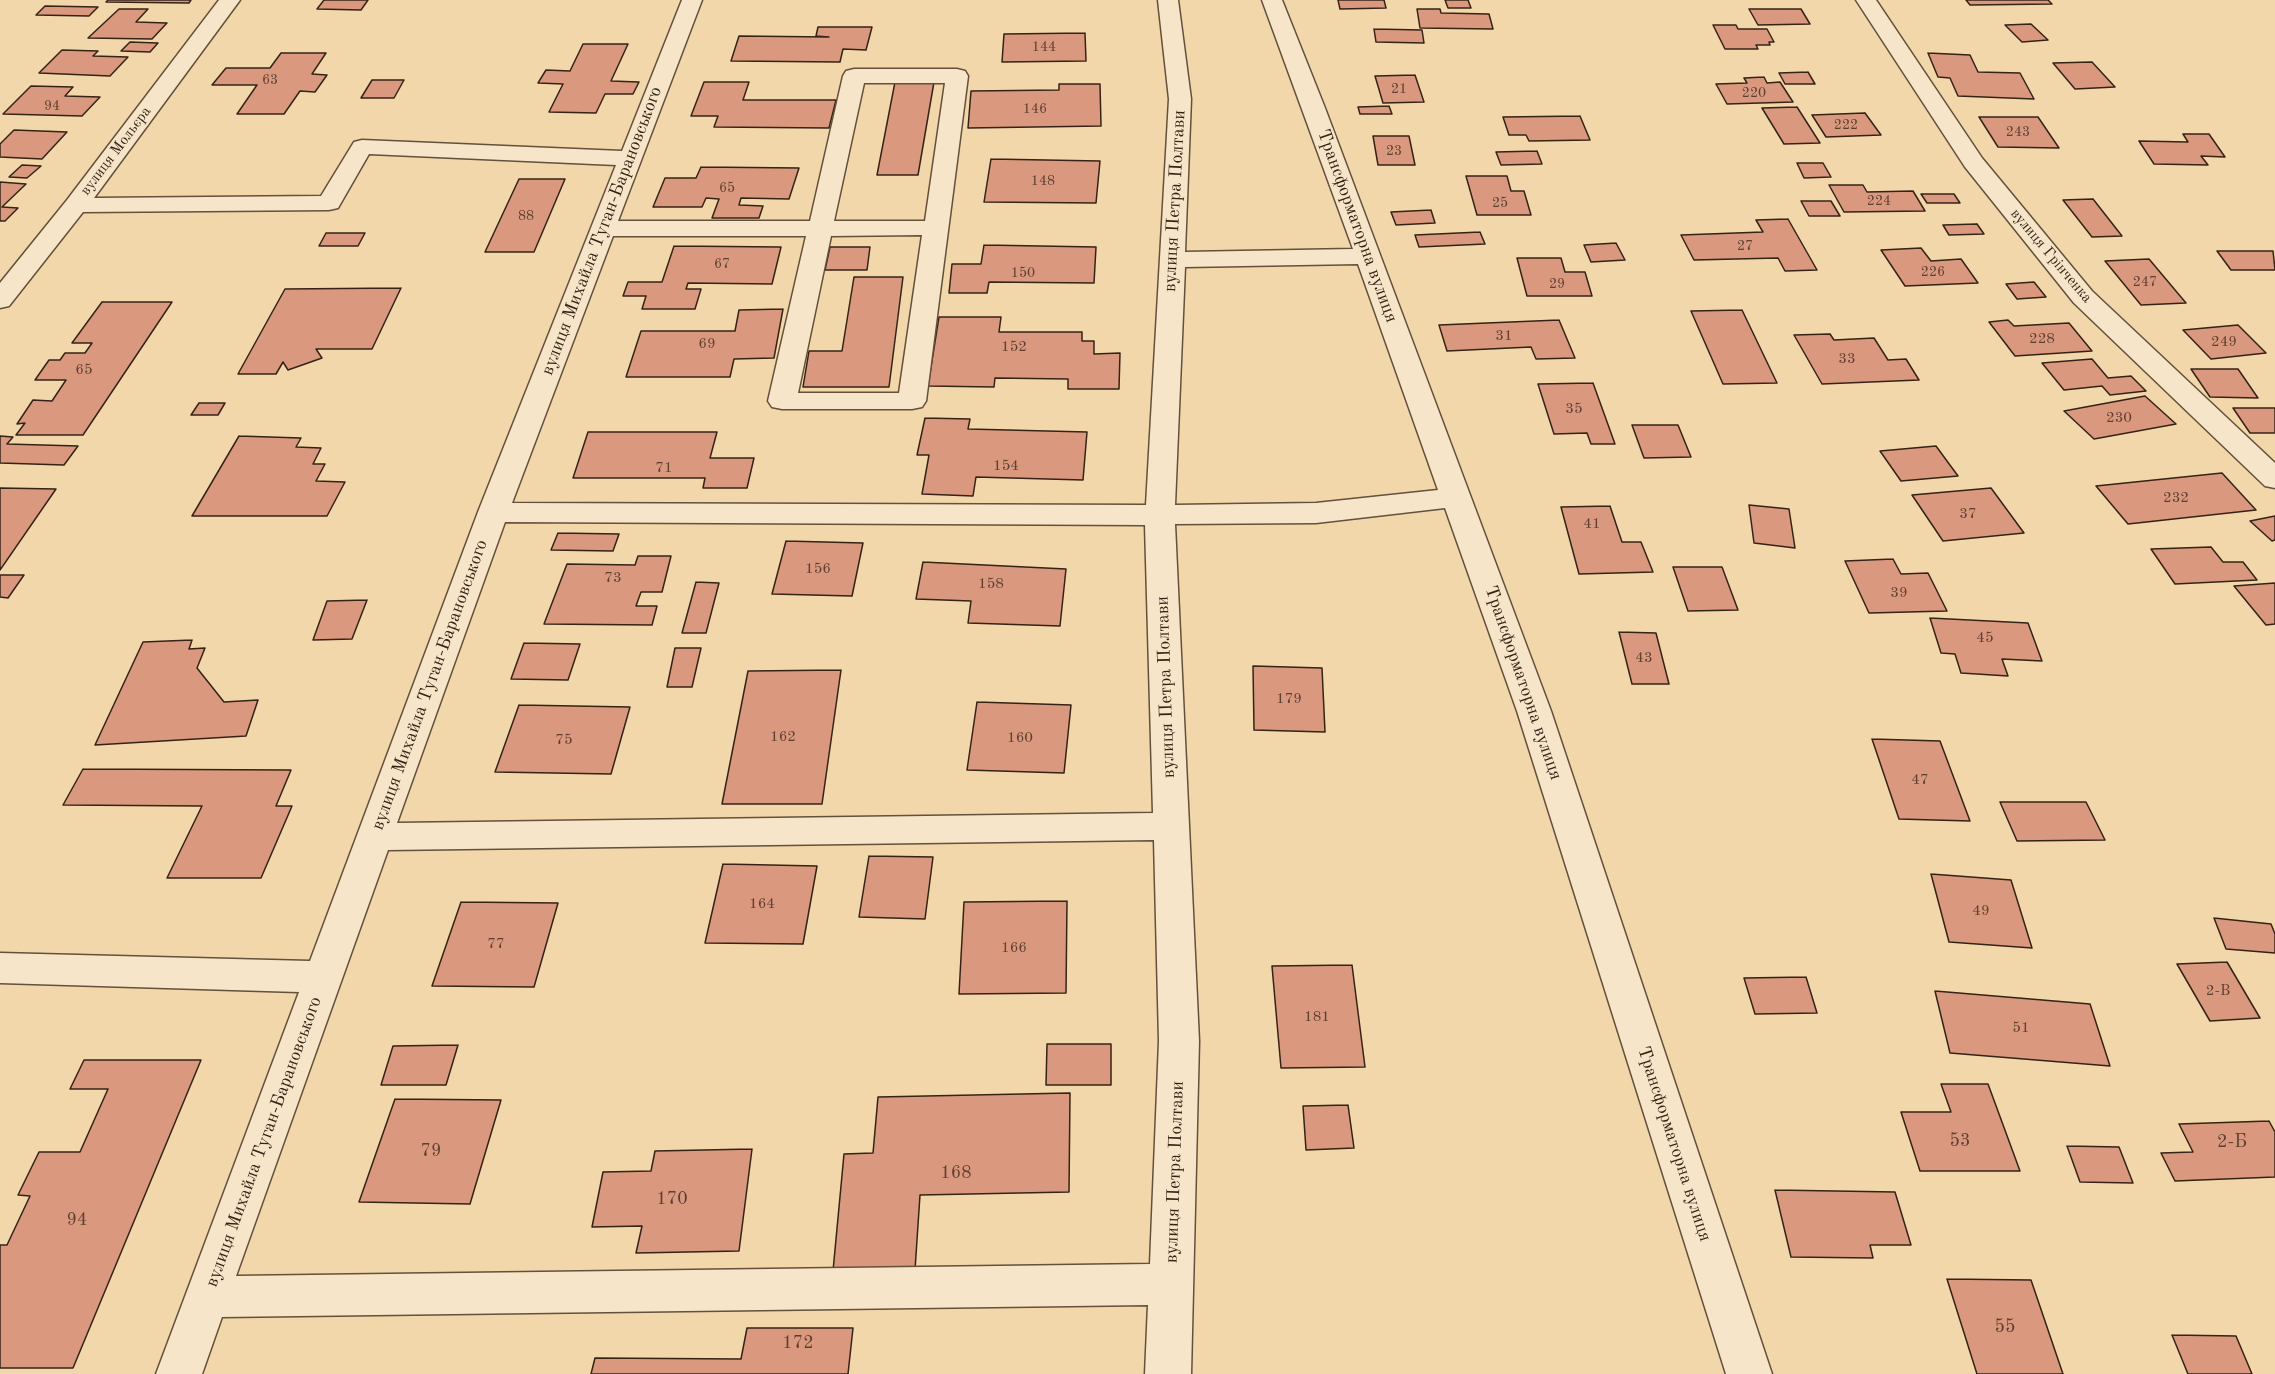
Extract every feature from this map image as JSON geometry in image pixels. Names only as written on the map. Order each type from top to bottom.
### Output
[{"type":"street","name":"вулиця Мольєра","points":[[0,300],[76,205],[230,0]]},
{"type":"street","name":"вулиця Михайла Туган-Барановського","points":[[179,1374],[493,512],[692,0]]},
{"type":"street","name":"вулиця Петра Полтави","points":[[1168,0],[1180,99],[1160,515],[1179,1041],[1168,1374]]},
{"type":"street","name":"Трансформаторна вулиця","points":[[1272,0],[1534,711],[1749,1374]]},
{"type":"street","name":"вулиця Грінченка","points":[[1866,0],[1973,162],[2083,297],[2275,479]]},
{"type":"street","points":[[854,76],[957,76],[936,228],[912,401],[782,401],[854,76]]},
{"type":"street","points":[[76,205],[329,203],[362,147],[630,158]]},
{"type":"street","points":[[603,229],[936,228]]},
{"type":"street","points":[[1173,260],[1368,256]]},
{"type":"street","points":[[493,512],[1160,515],[1316,513],[1456,497]]},
{"type":"street","points":[[374,837],[1172,826]]},
{"type":"street","points":[[0,968],[324,977]]},
{"type":"street","points":[[207,1298],[1171,1284]]},
{"type":"building","points":[[108,0],[191,0],[189,3],[106,2]]},
{"type":"building","points":[[324,0],[368,0],[361,10],[317,9]]},
{"type":"building","points":[[1338,0],[1384,0],[1386,8],[1340,9]]},
{"type":"building","points":[[1445,0],[1468,0],[1471,8],[1448,8]]},
{"type":"building","points":[[1966,0],[2048,0],[2052,4],[1970,5]]},
{"type":"building","points":[[45,6],[98,7],[89,16],[36,15]]},
{"type":"building","points":[[119,9],[148,9],[136,22],[167,23],[152,39],[88,38]]},
{"type":"building","points":[[1417,9],[1440,9],[1441,13],[1489,14],[1493,29],[1420,28]]},
{"type":"building","points":[[1749,9],[1801,9],[1810,24],[1758,25]]},
{"type":"building","points":[[2031,24],[2048,40],[2022,42],[2005,25]]},
{"type":"building","points":[[1713,25],[1736,25],[1738,29],[1767,29],[1774,42],[1769,42],[1770,45],[1756,45],[1758,49],[1725,49]]},
{"type":"building","points":[[818,27],[872,27],[866,50],[843,49],[840,62],[731,61],[739,36],[829,37],[816,36]]},
{"type":"building","points":[[1374,29],[1422,30],[1424,43],[1376,42]]},
{"type":"building","points":[[1085,33],[1086,61],[1002,62],[1004,34]]},
{"type":"building","points":[[130,42],[158,43],[150,52],[121,51]]},
{"type":"building","points":[[583,44],[628,44],[611,81],[639,82],[633,94],[605,94],[596,113],[549,112],[563,84],[538,83],[546,70],[570,71]]},
{"type":"building","points":[[62,50],[98,51],[93,56],[128,57],[110,76],[39,73]]},
{"type":"building","points":[[281,53],[326,53],[312,74],[327,75],[315,92],[300,91],[284,114],[237,114],[257,85],[212,85],[226,68],[270,68]]},
{"type":"building","points":[[1928,53],[1970,55],[1978,72],[2020,73],[2034,99],[1958,96],[1950,78],[1938,77]]},
{"type":"building","points":[[2092,62],[2115,87],[2075,89],[2053,63]]},
{"type":"building","points":[[1808,72],[1815,84],[1785,84],[1779,73]]},
{"type":"building","points":[[1415,75],[1424,102],[1383,103],[1375,76]]},
{"type":"building","points":[[1764,77],[1767,83],[1780,82],[1793,102],[1727,104],[1716,84],[1747,83],[1744,78]]},
{"type":"building","points":[[372,80],[404,80],[394,98],[361,98]]},
{"type":"building","points":[[704,82],[749,82],[743,100],[836,100],[829,128],[714,127],[718,116],[691,116]]},
{"type":"building","points":[[895,82],[934,82],[918,175],[877,175]]},
{"type":"building","points":[[1059,84],[1100,84],[1101,126],[968,128],[971,91],[1059,90]]},
{"type":"building","points":[[31,86],[73,87],[65,96],[100,97],[82,116],[3,114]]},
{"type":"building","points":[[1389,106],[1392,114],[1360,114],[1358,107]]},
{"type":"building","points":[[1797,107],[1820,143],[1784,144],[1762,108]]},
{"type":"building","points":[[1865,113],[1881,135],[1826,137],[1812,115]]},
{"type":"building","points":[[1580,116],[1590,140],[1529,141],[1526,135],[1509,135],[1503,117]]},
{"type":"building","points":[[1979,117],[2038,117],[2059,148],[1998,147]]},
{"type":"building","points":[[14,130],[67,132],[42,159],[0,157],[0,144]]},
{"type":"building","points":[[2183,134],[2209,134],[2225,157],[2201,156],[2208,165],[2154,164],[2139,141],[2188,142]]},
{"type":"building","points":[[1373,136],[1409,136],[1415,165],[1378,165]]},
{"type":"building","points":[[1537,151],[1542,164],[1501,165],[1496,152]]},
{"type":"building","points":[[991,159],[1100,161],[1096,203],[984,202]]},
{"type":"building","points":[[1797,163],[1823,163],[1831,177],[1804,178]]},
{"type":"building","points":[[22,165],[41,166],[27,178],[9,177]]},
{"type":"building","points":[[701,167],[799,168],[789,199],[741,198],[739,205],[763,206],[759,218],[712,218],[719,199],[706,198],[702,207],[653,207],[665,178],[696,178]]},
{"type":"building","points":[[1466,176],[1507,176],[1511,191],[1524,191],[1531,215],[1477,215]]},
{"type":"building","points":[[519,179],[565,179],[534,252],[485,252]]},
{"type":"building","points":[[0,182],[26,184],[2,207],[18,208],[5,221],[0,221]]},
{"type":"building","points":[[1829,185],[1863,185],[1867,192],[1913,191],[1925,211],[1844,212]]},
{"type":"building","points":[[1921,194],[1954,194],[1960,203],[1927,203]]},
{"type":"building","points":[[2093,199],[2122,236],[2092,237],[2063,200]]},
{"type":"building","points":[[1801,201],[1831,201],[1840,216],[1809,216]]},
{"type":"building","points":[[1431,210],[1435,223],[1396,225],[1391,212]]},
{"type":"building","points":[[1788,219],[1817,270],[1785,271],[1778,258],[1694,260],[1681,235],[1763,232],[1756,220]]},
{"type":"building","points":[[1977,224],[1984,234],[1949,235],[1943,225]]},
{"type":"building","points":[[1480,232],[1485,244],[1419,247],[1415,235]]},
{"type":"building","points":[[326,233],[365,233],[358,246],[319,246]]},
{"type":"building","points":[[1616,243],[1625,260],[1591,262],[1584,245]]},
{"type":"building","points":[[984,245],[1096,247],[1094,283],[989,282],[987,293],[949,293],[952,264],[981,264]]},
{"type":"building","points":[[674,246],[781,247],[772,284],[688,283],[686,289],[701,289],[695,309],[642,309],[646,296],[623,296],[628,282],[662,282]]},
{"type":"building","points":[[830,247],[870,247],[867,270],[825,270]]},
{"type":"building","points":[[1921,248],[1931,261],[1961,259],[1978,283],[1905,286],[1881,250]]},
{"type":"building","points":[[2217,251],[2273,251],[2275,270],[2231,270]]},
{"type":"building","points":[[1517,258],[1561,258],[1565,272],[1585,272],[1592,296],[1527,296]]},
{"type":"building","points":[[2149,259],[2186,303],[2141,305],[2105,261]]},
{"type":"building","points":[[854,277],[903,277],[889,387],[803,387],[809,351],[842,351]]},
{"type":"building","points":[[2034,282],[2046,297],[2017,299],[2006,284]]},
{"type":"building","points":[[401,288],[372,349],[316,349],[322,358],[288,370],[283,362],[276,374],[238,374],[285,289]]},
{"type":"building","points":[[102,302],[172,302],[83,435],[16,435],[25,423],[17,424],[33,400],[52,401],[66,380],[35,380],[49,360],[60,360],[65,353],[85,353],[92,343],[72,343]]},
{"type":"building","points":[[783,309],[774,358],[734,359],[730,377],[626,377],[641,331],[735,331],[739,310]]},
{"type":"building","points":[[1742,310],[1777,383],[1723,384],[1691,311]]},
{"type":"building","points":[[939,317],[1001,317],[999,332],[1082,332],[1082,341],[1094,341],[1094,354],[1120,353],[1119,389],[1068,389],[1068,379],[995,378],[994,387],[928,386]]},
{"type":"building","points":[[1559,320],[1575,358],[1536,359],[1531,347],[1447,351],[1439,325]]},
{"type":"building","points":[[2008,320],[2014,326],[2069,323],[2092,351],[2015,356],[1989,322]]},
{"type":"building","points":[[2238,325],[2266,353],[2211,359],[2183,330]]},
{"type":"building","points":[[1830,334],[1834,340],[1874,338],[1888,360],[1906,359],[1919,380],[1822,384],[1794,335]]},
{"type":"building","points":[[2092,359],[2108,378],[2131,376],[2146,391],[2110,395],[2102,386],[2064,390],[2042,363]]},
{"type":"building","points":[[2191,369],[2238,369],[2258,398],[2210,397]]},
{"type":"building","points":[[1593,383],[1615,444],[1591,444],[1587,433],[1554,434],[1538,384]]},
{"type":"building","points":[[2145,396],[2176,424],[2094,439],[2064,411]]},
{"type":"building","points":[[199,403],[225,403],[218,415],[191,415]]},
{"type":"building","points":[[2233,408],[2275,408],[2275,433],[2250,433]]},
{"type":"building","points":[[925,418],[970,419],[968,429],[1087,432],[1083,480],[976,477],[973,496],[922,494],[929,455],[917,455]]},
{"type":"building","points":[[1632,425],[1678,425],[1691,457],[1644,458]]},
{"type":"building","points":[[588,432],[717,432],[710,458],[754,458],[747,488],[703,488],[705,478],[573,478]]},
{"type":"building","points":[[0,436],[13,437],[7,444],[78,446],[64,465],[0,463]]},
{"type":"building","points":[[239,436],[301,438],[296,447],[321,448],[313,464],[325,464],[316,481],[345,482],[327,516],[192,516]]},
{"type":"building","points":[[1936,446],[1958,476],[1901,481],[1880,451]]},
{"type":"building","points":[[2222,473],[2256,510],[2128,524],[2096,486]]},
{"type":"building","points":[[0,488],[56,489],[0,570]]},
{"type":"building","points":[[1991,488],[2024,533],[1943,541],[1912,495]]},
{"type":"building","points":[[1749,505],[1789,509],[1795,548],[1754,543]]},
{"type":"building","points":[[1610,506],[1622,542],[1641,542],[1653,572],[1579,574],[1561,507]]},
{"type":"building","points":[[2275,516],[2275,540],[2272,541],[2250,521]]},
{"type":"building","points":[[558,533],[619,534],[613,551],[551,550]]},
{"type":"building","points":[[786,541],[863,543],[852,596],[772,594]]},
{"type":"building","points":[[2211,547],[2223,562],[2243,562],[2257,580],[2175,584],[2151,549]]},
{"type":"building","points":[[638,556],[671,556],[662,592],[641,592],[636,606],[657,606],[652,625],[544,624],[567,564],[635,565]]},
{"type":"building","points":[[1893,559],[1901,574],[1928,573],[1947,611],[1869,613],[1845,561]]},
{"type":"building","points":[[923,562],[1066,569],[1060,626],[968,623],[971,601],[916,599]]},
{"type":"building","points":[[1673,567],[1722,567],[1738,610],[1688,611]]},
{"type":"building","points":[[0,575],[24,575],[8,598],[0,597]]},
{"type":"building","points":[[696,582],[719,583],[706,633],[682,633]]},
{"type":"building","points":[[2275,583],[2275,624],[2266,625],[2234,586]]},
{"type":"building","points":[[367,600],[352,639],[313,640],[327,601]]},
{"type":"building","points":[[1930,618],[2028,623],[2042,661],[2002,659],[2008,676],[1961,673],[1955,654],[1941,653]]},
{"type":"building","points":[[1619,632],[1656,633],[1669,684],[1632,684]]},
{"type":"building","points":[[192,640],[189,649],[205,648],[197,668],[224,702],[258,700],[246,736],[95,745],[143,642]]},
{"type":"building","points":[[524,643],[580,644],[568,680],[511,679]]},
{"type":"building","points":[[675,648],[701,648],[692,687],[667,687]]},
{"type":"building","points":[[1253,666],[1322,668],[1325,732],[1254,730]]},
{"type":"building","points":[[841,670],[822,804],[722,804],[748,671]]},
{"type":"building","points":[[977,702],[1071,705],[1064,773],[967,770]]},
{"type":"building","points":[[519,705],[630,707],[611,774],[495,772]]},
{"type":"building","points":[[1872,739],[1940,741],[1970,821],[1899,819]]},
{"type":"building","points":[[83,769],[291,770],[276,806],[292,806],[261,878],[167,878],[202,806],[63,805]]},
{"type":"building","points":[[2000,802],[2086,802],[2105,840],[2017,841]]},
{"type":"building","points":[[869,856],[933,857],[925,919],[859,917]]},
{"type":"building","points":[[723,864],[817,866],[803,944],[705,943]]},
{"type":"building","points":[[1931,874],[2011,880],[2032,948],[1949,942]]},
{"type":"building","points":[[1067,901],[1066,993],[959,994],[964,902]]},
{"type":"building","points":[[461,902],[558,903],[534,987],[432,986]]},
{"type":"building","points":[[2214,918],[2271,924],[2275,934],[2275,953],[2226,949]]},
{"type":"building","points":[[2227,962],[2260,1018],[2210,1021],[2177,964]]},
{"type":"building","points":[[1352,965],[1365,1067],[1281,1068],[1272,966]]},
{"type":"building","points":[[1806,977],[1817,1013],[1755,1014],[1744,978]]},
{"type":"building","points":[[1935,991],[2090,1004],[2110,1066],[1950,1053]]},
{"type":"building","points":[[1047,1044],[1111,1044],[1111,1085],[1046,1085]]},
{"type":"building","points":[[458,1045],[446,1085],[381,1085],[393,1046]]},
{"type":"building","points":[[84,1060],[201,1060],[73,1368],[0,1368],[0,1245],[7,1245],[30,1196],[18,1195],[39,1152],[80,1152],[108,1089],[70,1089]]},
{"type":"building","points":[[1941,1084],[1988,1084],[2020,1171],[1920,1171],[1901,1112],[1951,1112]]},
{"type":"building","points":[[1070,1093],[1069,1192],[920,1195],[915,1270],[833,1271],[844,1154],[873,1153],[878,1097]]},
{"type":"building","points":[[395,1099],[501,1100],[470,1204],[359,1202]]},
{"type":"building","points":[[1348,1105],[1354,1148],[1306,1150],[1303,1106]]},
{"type":"building","points":[[2269,1121],[2275,1132],[2275,1177],[2175,1181],[2161,1153],[2193,1152],[2179,1124]]},
{"type":"building","points":[[2067,1146],[2119,1147],[2133,1183],[2080,1182]]},
{"type":"building","points":[[752,1149],[739,1251],[636,1253],[642,1226],[592,1227],[603,1172],[651,1171],[655,1151]]},
{"type":"building","points":[[1775,1190],[1895,1192],[1911,1245],[1870,1245],[1873,1258],[1791,1257]]},
{"type":"building","points":[[1947,1279],[2031,1280],[2063,1374],[1977,1374]]},
{"type":"building","points":[[747,1328],[853,1328],[848,1374],[591,1374],[595,1358],[741,1359]]},
{"type":"building","points":[[2172,1335],[2236,1336],[2252,1374],[2188,1374]]}]
